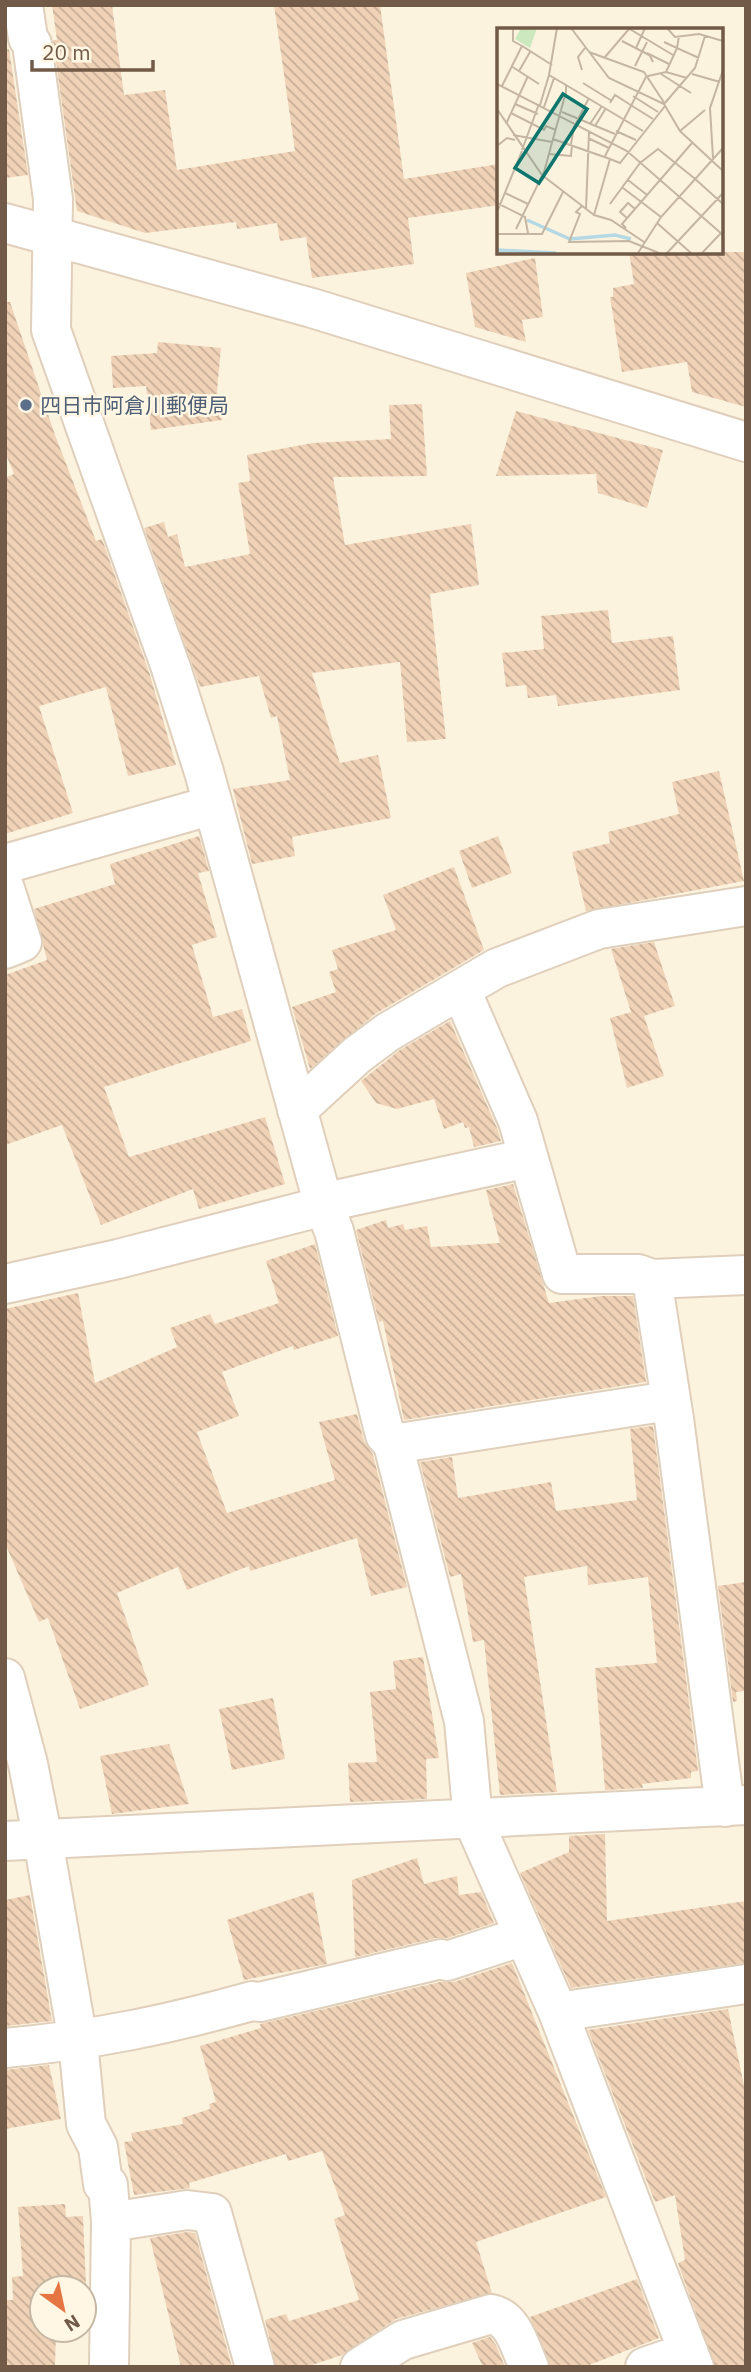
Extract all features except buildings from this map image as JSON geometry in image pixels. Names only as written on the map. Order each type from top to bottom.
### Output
[{"type":"street","points":[[23,5],[28,38],[32,44],[50,173],[54,235],[51,330],[171,668],[213,805],[324,1206],[334,1231],[385,1435],[393,1444],[464,1721],[473,1820],[558,2012],[691,2359],[645,2367]]},
{"type":"street","points":[[5,223],[312,308],[746,442]]},
{"type":"street","points":[[5,864],[213,805]]},
{"type":"street","points":[[5,888],[22,942],[5,950]]},
{"type":"street","points":[[297,1110],[357,1055],[388,1032],[497,968],[599,929],[746,906]]},
{"type":"street","points":[[461,990],[518,1121],[562,1274],[638,1274],[652,1279],[746,1275]]},
{"type":"street","points":[[5,1284],[118,1259],[324,1206],[340,1199],[528,1158]]},
{"type":"street","points":[[5,1841],[735,1806],[669,1401],[652,1279]]},
{"type":"street","points":[[393,1444],[669,1401]]},
{"type":"street","points":[[5,1678],[28,1764],[43,1840],[78,2042],[86,2124],[98,2147],[103,2184],[108,2185],[111,2222],[109,2367]]},
{"type":"street","points":[[5,2048],[78,2042],[163,2026],[252,2001],[261,2002],[441,1959],[447,1961],[524,1936]]},
{"type":"street","points":[[558,2012],[746,1984]]},
{"type":"street","points":[[111,2222],[187,2210],[212,2213],[255,2367]]},
{"type":"street","points":[[360,2367],[403,2340],[491,2314],[504,2317],[509,2323],[528,2367]]},
{"type":"place","name":"四日市阿倉川郵便局","points":[[26,405]]}]
